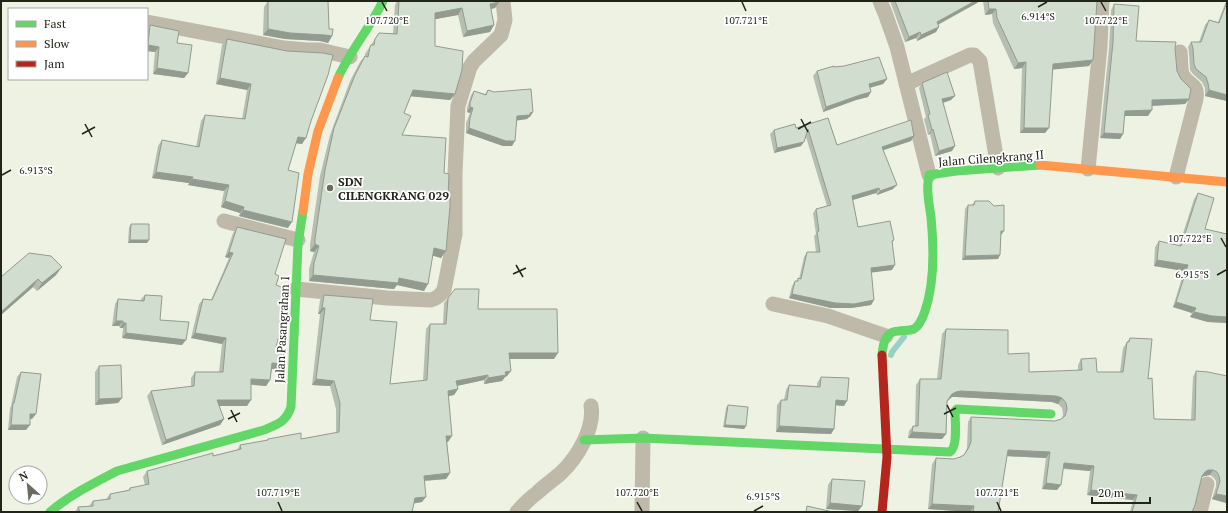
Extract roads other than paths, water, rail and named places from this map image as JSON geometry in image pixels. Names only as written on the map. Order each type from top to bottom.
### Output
[{"type":"street","name":"Jalan Pasangrahan 1","points":[[50,512],[57,506],[96,482],[117,471],[264,430],[282,422],[289,415],[291,407],[298,240],[308,174],[318,131],[339,76],[384,1]]},
{"type":"street","points":[[296,289],[387,298],[431,300],[440,296],[444,290],[455,234],[455,174],[458,106],[470,67],[474,61],[501,35],[505,20],[503,1]]},
{"type":"street","points":[[880,1],[897,47],[929,175]]},
{"type":"street","points":[[1088,169],[1100,48],[1102,1]]},
{"type":"street","points":[[148,22],[284,48],[320,50],[350,56]]},
{"type":"street","points":[[1176,177],[1197,92],[1195,87],[1186,80],[1182,74],[1180,52]]},
{"type":"street","points":[[906,84],[970,55],[978,57],[980,61],[998,168]]},
{"type":"street","name":"Jalan Cilengkrang II","points":[[886,336],[893,331],[906,331],[915,328],[919,324],[926,310],[932,281],[933,263],[927,186],[929,175],[956,171],[1044,165],[1227,182]]},
{"type":"street","points":[[224,221],[298,240]]},
{"type":"street","points":[[773,304],[828,316],[886,336],[883,347],[882,365],[888,463],[882,512]]},
{"type":"street","points":[[517,512],[535,494],[561,473],[577,454],[589,430],[592,413],[591,406]]},
{"type":"street","points":[[584,440],[643,438],[950,452],[953,450],[955,444],[955,411],[957,409],[1051,414]]},
{"type":"street","points":[[642,512],[643,438]]},
{"type":"street","points":[[1200,512],[1207,484]]},
{"type":"waterway","points":[[891,355],[904,337]]},
{"type":"place","name":"SDN CILENGKRANG 029","points":[[330,188]]}]
